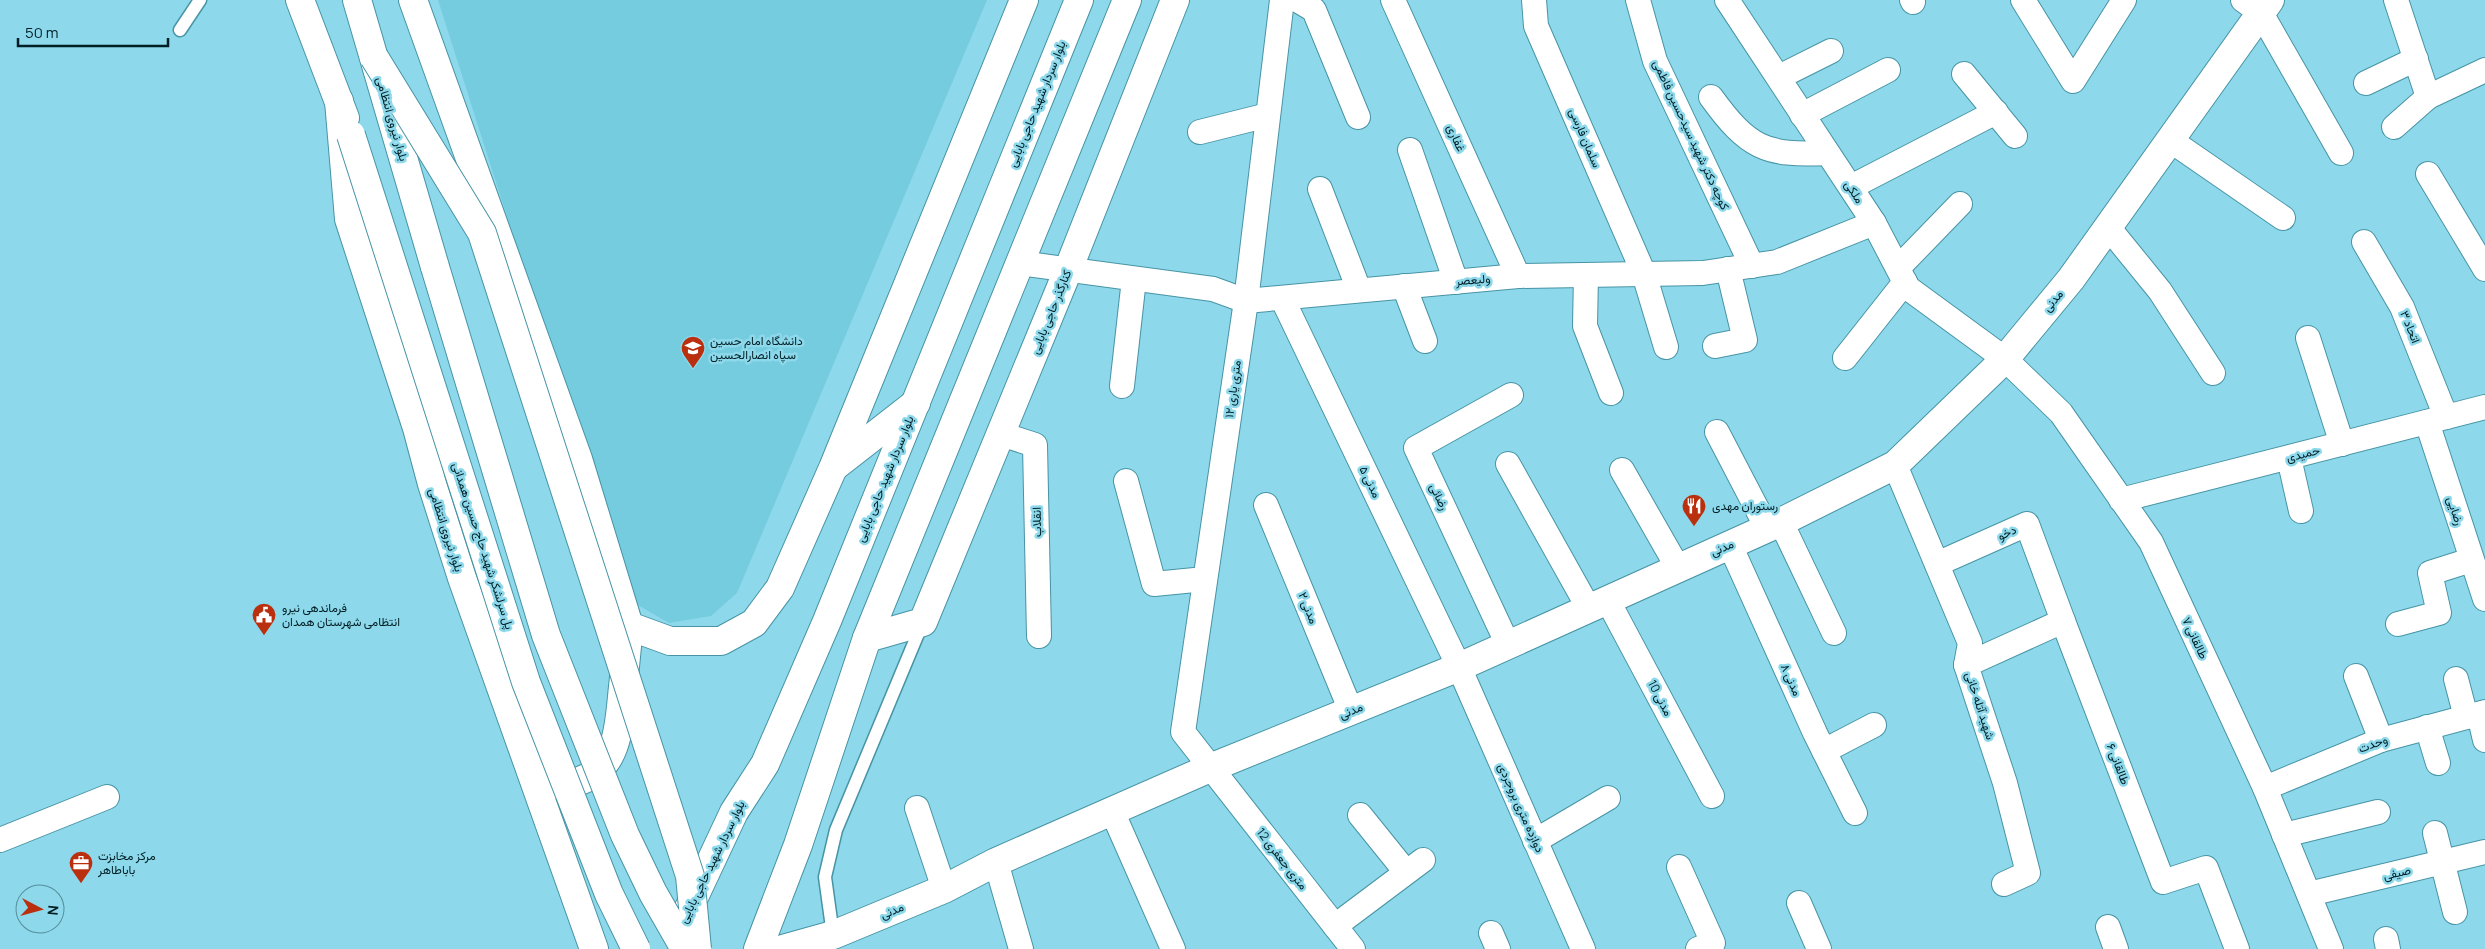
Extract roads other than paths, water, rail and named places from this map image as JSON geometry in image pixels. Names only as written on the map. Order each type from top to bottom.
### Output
[{"type":"main road","name":"بلوار نیروی انتظامی","points":[[300,0],[351,135]]},
{"type":"main road","name":"بلوار نیروی انتظامی","points":[[357,0],[546,635],[625,835],[653,893],[685,949]]},
{"type":"main road","points":[[413,0],[578,459],[629,626],[618,736],[611,754],[601,768],[592,776],[575,783],[562,786],[534,778]]},
{"type":"main road","points":[[629,626],[670,641],[721,641],[754,623],[780,588],[833,468],[1024,0]]},
{"type":"main road","name":"بلوار سردار شهید حاجی بابایی","points":[[671,949],[734,812],[765,764],[827,622],[1079,0]]},
{"type":"main road","points":[[758,949],[798,845],[867,638],[1127,0]]},
{"type":"main road","name":"کنارگذر حاجی بابایی","points":[[923,622],[1068,270],[1175,0]]},
{"type":"main road","name":"مدنی","points":[[783,949],[833,935],[944,889],[996,862],[1210,768],[1459,667],[1774,525],[1895,465],[2005,359],[2071,279],[2170,140],[2258,4]]},
{"type":"main road","points":[[374,57],[482,232],[688,867],[697,949]]},
{"type":"main road","name":"بلوار نیروی انتظامی","points":[[339,101],[349,219],[417,428],[432,484],[462,578],[594,949]]},
{"type":"main road","name":"پل سرلشکر شهید حاج حسین همدانی","points":[[351,135],[526,682],[608,894],[636,949]]},
{"type":"main road","points":[[942,339],[982,357]]},
{"type":"main road","points":[[833,468],[916,403]]},
{"type":"main road","points":[[867,638],[923,622]]},
{"type":"street","name":"۱۲ متری یاری","points":[[1210,768],[1183,732],[1246,301],[1282,0]]},
{"type":"street","points":[[1296,0],[1314,10],[1358,118]]},
{"type":"street","name":"غفاری","points":[[1393,0],[1518,276]]},
{"type":"street","name":"سلمان فارسی","points":[[1534,0],[1536,26],[1644,274],[1666,347]]},
{"type":"street","name":"کوچه دکتر شهید سیدحسین فاطمی","points":[[1638,0],[1655,61],[1752,266]]},
{"type":"street","name":"ملکی","points":[[1727,0],[1779,76],[1802,115],[1874,223],[1908,288],[2005,359]]},
{"type":"street","points":[[2023,0],[2073,81],[2124,0]]},
{"type":"street","points":[[2396,0],[2428,98]]},
{"type":"street","points":[[2258,4],[2341,153]]},
{"type":"street","points":[[1779,76],[1831,51]]},
{"type":"street","points":[[2366,83],[2416,59]]},
{"type":"street","points":[[1802,115],[1888,70]]},
{"type":"street","points":[[2394,127],[2428,98],[2485,70]]},
{"type":"street","points":[[1964,74],[2015,136]]},
{"type":"street","points":[[1711,97],[1727,119],[1758,146],[1793,154],[1827,153]]},
{"type":"street","points":[[1850,187],[1996,112]]},
{"type":"street","points":[[1200,132],[1268,115]]},
{"type":"street","points":[[2170,140],[2283,218]]},
{"type":"street","points":[[1410,150],[1456,282]]},
{"type":"street","points":[[2428,174],[2485,269]]},
{"type":"street","points":[[1320,189],[1359,290]]},
{"type":"street","points":[[1845,358],[1902,275],[1960,204]]},
{"type":"street","name":"ولیعصر","points":[[1020,263],[1213,289],[1246,301],[1518,276],[1703,273],[1777,262],[1874,223]]},
{"type":"street","points":[[2108,227],[2160,291],[2213,373]]},
{"type":"street","name":"اتحاد ۳","points":[[2364,242],[2402,308],[2436,420]]},
{"type":"street","points":[[1715,346],[1745,340],[1728,269]]},
{"type":"street","points":[[1586,275],[1585,326],[1611,393]]},
{"type":"street","points":[[1122,386],[1134,279]]},
{"type":"street","points":[[1404,286],[1424,341]]},
{"type":"street","name":"مدنی ۵","points":[[1282,298],[1459,667]]},
{"type":"street","points":[[2308,338],[2342,444]]},
{"type":"street","name":"طالقانی ۷","points":[[2005,359],[2060,413],[2151,542],[2265,788],[2331,949]]},
{"type":"street","name":"رضائی","points":[[1508,645],[1416,448],[1511,395]]},
{"type":"street","name":"حمیدی","points":[[2121,500],[2485,407]]},
{"type":"street","name":"رضایی","points":[[2436,420],[2471,560],[2485,599]]},
{"type":"street","points":[[1718,432],[1774,525],[1834,633]]},
{"type":"street","name":"انقلاب","points":[[1001,434],[1035,444],[1039,636]]},
{"type":"street","points":[[2289,458],[2302,511]]},
{"type":"street","name":"مدنی 10","points":[[1508,464],[1598,603],[1712,796]]},
{"type":"street","name":"شهید آتله خانی","points":[[1895,465],[1970,644],[1966,665],[2005,783],[2028,873],[2004,884]]},
{"type":"street","points":[[1622,470],[1678,568]]},
{"type":"street","points":[[1126,481],[1154,584],[1205,579]]},
{"type":"street","name":"مدنی ۲","points":[[1266,505],[1351,711]]},
{"type":"street","name":"دخو","points":[[1937,564],[2027,524],[2060,613]]},
{"type":"street","name":"مدنی ۸","points":[[1730,545],[1824,751],[1855,813]]},
{"type":"street","points":[[2398,624],[2439,613],[2430,573],[2471,560]]},
{"type":"street","points":[[1966,665],[2060,613]]},
{"type":"street","name":"طالقانی ۶","points":[[2060,613],[2163,882],[2206,868],[2237,949]]},
{"type":"street","name":"دوازده متری بروجردی","points":[[1459,667],[1583,949]]},
{"type":"street","points":[[2356,676],[2381,740]]},
{"type":"street","points":[[2456,679],[2477,714],[2485,740]]},
{"type":"street","name":"وحدت","points":[[2265,788],[2381,740],[2477,714]]},
{"type":"street","points":[[1824,751],[1874,725]]},
{"type":"street","points":[[2427,727],[2438,763]]},
{"type":"street","name":"12 متری جعفری","points":[[1210,768],[1353,949]]},
{"type":"street","points":[[0,840],[107,797]]},
{"type":"street","points":[[1535,841],[1608,798]]},
{"type":"street","points":[[917,808],[944,889]]},
{"type":"street","points":[[1112,811],[1173,949]]},
{"type":"street","points":[[2284,835],[2378,812]]},
{"type":"street","points":[[1335,926],[1414,866],[1360,815]]},
{"type":"street","points":[[2435,833],[2455,912]]},
{"type":"street","name":"صیفی","points":[[2309,894],[2485,852]]},
{"type":"street","points":[[996,862],[1021,949]]},
{"type":"street","points":[[1679,867],[1713,943],[1698,949]]},
{"type":"street","points":[[1799,903],[1819,949]]},
{"type":"street","points":[[2108,927],[2116,949]]},
{"type":"lane","points":[[180,30],[200,0]]},
{"type":"lane","points":[[833,935],[825,877],[836,830],[923,622]]},
{"type":"place","name":"دانشگاه امام حسین سپاه انصارالحسین","points":[[693,369]]},
{"type":"place","name":"رستوران مهدی","points":[[1694,527]]},
{"type":"place","name":"فرماندهی نیرو انتظامی شهرستان همدان","points":[[264,636]]},
{"type":"place","name":"مرکز مخابزت باباطاهر","points":[[81,884]]}]
